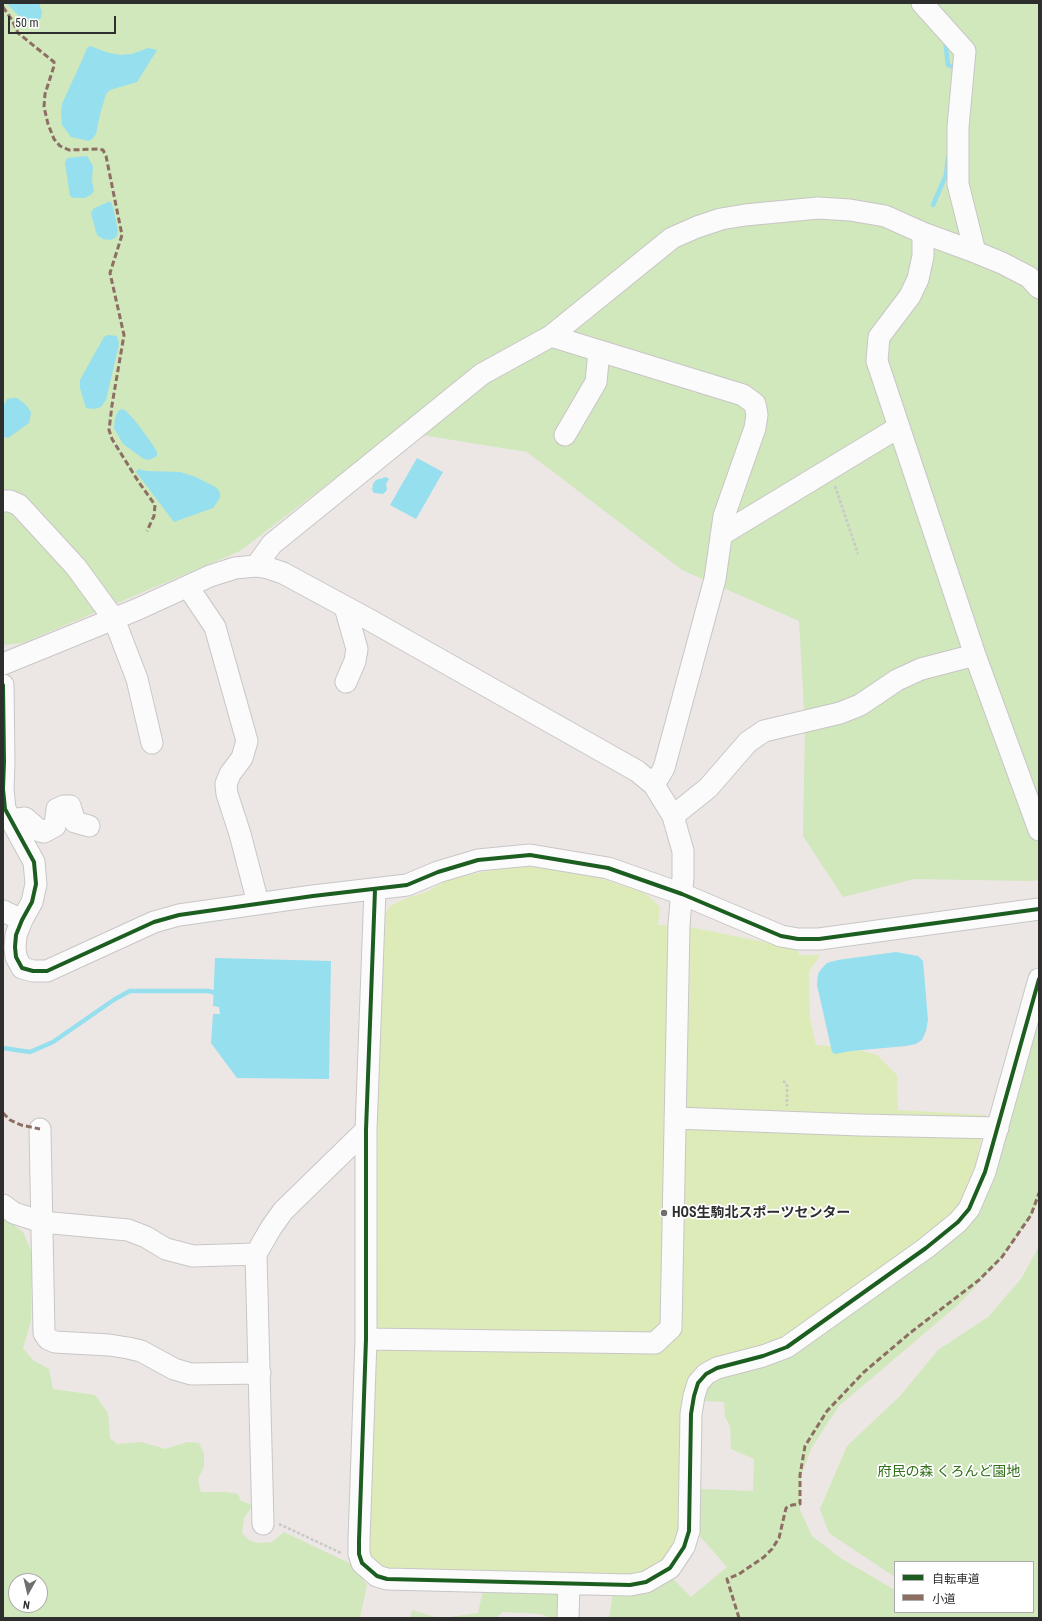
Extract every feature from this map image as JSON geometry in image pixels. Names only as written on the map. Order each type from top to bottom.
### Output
[{"type":"street","points":[[922,3],[965,51],[958,127],[958,184],[975,252]]},
{"type":"street","points":[[256,566],[272,544],[482,374],[551,336],[672,238],[697,227],[721,219],[745,215],[818,208],[850,210],[885,216],[923,233],[975,252],[1029,276],[1039,288]]},
{"type":"street","points":[[923,233],[923,256],[918,279],[910,296],[879,337],[876,361],[975,655],[1039,830]]},
{"type":"street","points":[[551,336],[743,395],[755,404],[755,428],[724,516],[713,587],[664,768],[654,785]]},
{"type":"street","points":[[565,435],[596,382],[599,351]]},
{"type":"street","points":[[721,535],[899,427]]},
{"type":"street","points":[[3,501],[10,501],[19,505],[76,567],[114,619],[137,679],[152,743]]},
{"type":"street","points":[[3,664],[114,619],[210,576],[235,568],[256,566],[268,568],[282,573],[345,607],[637,771],[654,785],[673,816],[682,851],[682,894],[679,925],[671,1328],[655,1342],[366,1339]]},
{"type":"street","points":[[188,587],[215,626],[247,741],[242,758],[230,774],[226,784],[227,794],[240,834],[258,903]]},
{"type":"street","points":[[345,607],[357,649],[355,661],[346,682]]},
{"type":"street","points":[[673,816],[708,788],[748,742],[764,731],[840,713],[860,705],[897,680],[921,670],[975,655]]},
{"type":"street","points":[[3,685],[3,789],[5,809],[34,862],[36,884],[32,902],[16,935],[16,957],[22,968],[33,971],[47,971],[154,922],[179,915],[258,903],[407,885],[438,872],[478,860],[530,855],[608,868],[682,894],[781,936],[798,939],[819,938],[1039,908]]},
{"type":"street","points":[[12,822],[25,818],[40,831],[44,832],[55,826],[57,809],[64,806],[70,806],[75,822],[88,826]]},
{"type":"street","points":[[375,890],[366,1130],[366,1339],[359,1554],[362,1563],[377,1576],[387,1579],[630,1585],[646,1582],[670,1568],[684,1547],[688,1531],[691,1414],[698,1383],[706,1374],[717,1368],[763,1356],[787,1347],[926,1248],[958,1222],[969,1209],[985,1172],[1039,979]]},
{"type":"street","points":[[3,911],[22,920]]},
{"type":"street","points":[[675,1118],[998,1128]]},
{"type":"street","points":[[40,1129],[44,1333],[48,1339],[55,1342],[109,1345],[141,1351],[174,1368],[191,1374],[260,1373]]},
{"type":"street","points":[[262,1524],[260,1373],[256,1254],[271,1228],[284,1211],[366,1130]]},
{"type":"street","points":[[3,1205],[14,1214],[42,1222],[128,1230],[146,1238],[166,1250],[193,1256],[256,1254]]},
{"type":"street","points":[[568,1618],[569,1584]]},
{"type":"path","points":[[830,468],[833,482],[858,554]]},
{"type":"path","points":[[783,1081],[786,1084],[788,1122]]},
{"type":"path","points":[[262,1524],[278,1523],[362,1563]]},
{"type":"green space","points":[[3,3],[1039,3],[1039,880],[914,879],[843,897],[803,836],[805,726],[799,621],[682,570],[527,452],[397,431],[240,551],[23,643],[3,645]]},
{"type":"green space","name":"HOS生駒北スポーツセンター","points":[[522,865],[588,874],[645,893],[660,907],[658,925],[679,925],[795,948],[800,955],[820,955],[809,972],[810,1018],[816,1045],[852,1048],[877,1055],[897,1075],[898,1110],[986,1115],[972,1182],[960,1202],[942,1225],[790,1336],[708,1365],[678,1539],[670,1553],[661,1562],[651,1569],[629,1578],[389,1571],[373,1563],[367,1549],[377,1339],[379,936],[383,916],[390,906],[407,898],[427,892],[451,878]]},
{"type":"green space","name":"府民の森 くろんど園地","points":[[1039,1025],[1039,1201],[1033,1214],[1002,1258],[960,1303],[839,1406],[812,1447],[801,1476],[800,1510],[812,1536],[842,1559],[894,1589],[894,1613],[1034,1613],[1034,1561],[894,1561],[894,1576],[829,1533],[820,1509],[847,1446],[900,1396],[938,1350],[988,1317],[1021,1279],[1039,1246],[1039,1618],[609,1618],[613,1594],[658,1586],[673,1579],[691,1597],[727,1567],[696,1532],[699,1489],[753,1491],[754,1459],[731,1449],[730,1426],[725,1417],[724,1402],[702,1401],[707,1385],[975,1218],[984,1202],[1001,1140],[1034,1036]]},
{"type":"green space","points":[[3,1217],[23,1232],[32,1253],[31,1321],[23,1348],[33,1360],[49,1369],[53,1389],[95,1395],[108,1413],[110,1438],[117,1444],[142,1442],[165,1449],[188,1442],[199,1443],[204,1454],[204,1466],[198,1480],[201,1492],[226,1492],[238,1494],[241,1501],[253,1505],[244,1518],[242,1533],[249,1540],[258,1543],[272,1542],[284,1532],[351,1564],[367,1585],[360,1618],[3,1618]]},
{"type":"green space","points":[[483,1591],[558,1593],[560,1618],[552,1618],[540,1614],[503,1612],[496,1618],[442,1618],[478,1613]]},
{"type":"green space","points":[[412,1610],[438,1618],[410,1618]]},
{"type":"water","points":[[6,3],[39,3],[42,12],[41,18],[37,21],[30,22],[19,16]]},
{"type":"water","points":[[90,46],[109,53],[121,55],[132,54],[148,48],[157,50],[137,82],[110,90],[106,94],[96,134],[89,141],[71,137],[62,125],[61,113],[62,104],[87,48]]},
{"type":"water","points":[[87,156],[93,166],[92,181],[94,190],[92,194],[85,198],[74,198],[70,196],[65,163],[67,158]]},
{"type":"water","points":[[111,202],[113,207],[118,230],[117,236],[110,240],[103,239],[97,235],[91,214],[93,209]]},
{"type":"water","points":[[108,335],[117,336],[119,344],[106,400],[101,407],[94,409],[86,408],[80,388],[80,380],[104,337]]},
{"type":"water","points":[[17,398],[25,404],[31,412],[29,423],[8,438],[3,436],[3,407],[7,399]]},
{"type":"water","points":[[122,409],[126,411],[136,422],[153,445],[157,452],[157,456],[149,460],[144,459],[123,444],[114,428],[115,418],[118,411]]},
{"type":"water","points":[[417,458],[443,472],[416,519],[390,505]]},
{"type":"water","points":[[138,469],[147,471],[180,472],[196,477],[217,488],[220,493],[220,498],[213,508],[174,522],[136,472]]},
{"type":"water","points":[[386,477],[389,479],[386,484],[387,490],[383,494],[374,493],[372,490],[373,484],[376,480]]},
{"type":"water","points":[[896,952],[918,956],[923,961],[928,1020],[926,1031],[922,1040],[916,1044],[906,1046],[835,1054],[832,1052],[817,985],[818,974],[827,963],[838,960]]},
{"type":"water","points":[[215,958],[331,961],[329,1079],[237,1078],[211,1043],[213,1014],[220,1014],[219,1007],[213,1006]]},
{"type":"waterway","points":[[945,40],[948,65],[955,68],[955,71]]},
{"type":"waterway","points":[[933,205],[946,175],[948,158]]},
{"type":"waterway","points":[[3,1048],[30,1052],[53,1042],[115,999],[130,991],[209,991],[219,994]]},
{"type":"marked path","points":[[3,7],[12,20],[18,33],[54,62],[45,94],[44,107],[48,124],[54,139],[60,146],[69,150],[98,149],[103,150],[106,156],[122,235],[110,273],[124,335],[109,430],[112,439],[155,505],[154,516],[147,531]]},
{"type":"marked path","points":[[3,1113],[10,1120],[21,1125],[40,1129]]},
{"type":"marked path","points":[[739,1618],[727,1579],[739,1574],[764,1557],[772,1549],[779,1538],[786,1508],[792,1505],[800,1504],[800,1475],[805,1446],[827,1411],[864,1372],[910,1333],[979,1280],[1002,1257],[1031,1215],[1039,1193]]},
{"type":"cycle path","points":[[3,685],[3,789],[5,809],[34,862],[36,884],[32,902],[16,935],[16,957],[22,968],[33,971],[47,971],[154,922],[179,915],[313,896],[407,885],[438,872],[478,860],[530,855],[608,868],[682,894],[781,936],[798,939],[819,939],[1039,909]]},
{"type":"cycle path","points":[[375,890],[366,1130],[366,1339],[359,1554],[362,1563],[377,1576],[387,1579],[630,1585],[646,1582],[670,1568],[684,1547],[689,1531],[691,1414],[698,1383],[706,1374],[717,1368],[763,1356],[787,1347],[926,1248],[958,1222],[969,1209],[985,1172],[1039,979]]},
{"type":"place","name":"HOS生駒北スポーツセンター","points":[[664,1213]]}]
